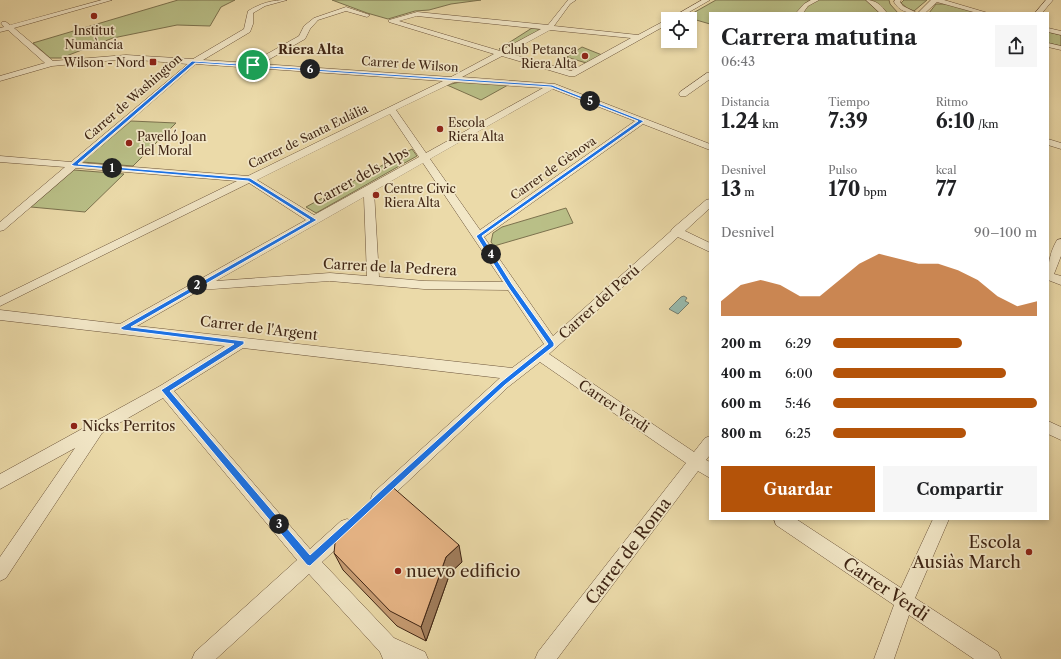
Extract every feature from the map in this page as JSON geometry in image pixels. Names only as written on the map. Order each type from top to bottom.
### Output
[{"type":"street","points":[[0,30],[109,0]]},
{"type":"street","name":"Carrer de Washington","points":[[0,228],[194,62],[247,30],[250,12],[263,5],[284,0]]},
{"type":"street","name":"Carrer de Santa Eulália","points":[[0,302],[453,79],[550,27],[568,3],[573,0]]},
{"type":"street","points":[[685,12],[707,0]]},
{"type":"street","points":[[800,12],[806,5],[816,0]]},
{"type":"street","points":[[869,0],[877,5],[883,12]]},
{"type":"street","points":[[922,12],[936,0],[981,12]]},
{"type":"street","points":[[1039,12],[1050,0]]},
{"type":"street","points":[[899,4],[912,12]]},
{"type":"street","points":[[253,65],[302,37],[307,28],[316,19],[346,9],[367,15]]},
{"type":"street","points":[[640,37],[417,14],[391,22],[572,74],[640,37],[661,25]]},
{"type":"street","points":[[0,20],[10,27],[51,64]]},
{"type":"street","points":[[1049,30],[1061,33]]},
{"type":"street","points":[[1049,45],[1061,48]]},
{"type":"street","name":"Carrer de Wilson","points":[[0,79],[51,64],[126,57],[552,86],[709,147]]},
{"type":"street","points":[[683,94],[709,77]]},
{"type":"street","name":"Carrer dels Alps","points":[[123,328],[552,86]]},
{"type":"street","points":[[392,109],[479,236],[510,286],[552,345]]},
{"type":"street","name":"Carrer de Gènova","points":[[479,236],[641,121]]},
{"type":"street","points":[[1049,142],[1061,146]]},
{"type":"street","points":[[0,159],[250,179],[314,220]]},
{"type":"street","points":[[368,189],[373,280]]},
{"type":"street","name":"Carrer del Perú","points":[[202,659],[310,562],[514,374],[552,345],[709,203]]},
{"type":"street","points":[[676,232],[709,248]]},
{"type":"street","points":[[1049,271],[1061,243]]},
{"type":"street","points":[[1049,276],[1061,281]]},
{"type":"street","name":"Carrer de la Pedrera","points":[[196,286],[330,277],[424,285],[510,286]]},
{"type":"street","name":"Carrer de l'Argent","points":[[0,315],[514,374]]},
{"type":"street","points":[[0,482],[165,390],[242,342]]},
{"type":"street","name":"Carrer Verdi","points":[[539,354],[709,470]]},
{"type":"street","points":[[165,390],[310,562],[390,652],[418,659]]},
{"type":"street","points":[[0,572],[97,428]]},
{"type":"street","points":[[1049,428],[1061,434]]},
{"type":"street","name":"Carrer de Roma","points":[[545,659],[709,444]]},
{"type":"street","name":"Carrer Verdi","points":[[784,520],[991,659]]},
{"type":"street","points":[[884,659],[905,600],[941,520]]},
{"type":"green space","points":[[178,0],[235,0],[221,7],[210,26],[177,25],[113,38],[61,58],[50,58],[33,43]]},
{"type":"green space","points":[[332,0],[481,0],[451,4],[429,10],[415,11],[388,19]]},
{"type":"green space","points":[[716,0],[889,0],[890,4],[897,12],[709,12],[709,24],[697,20],[697,12],[695,12]]},
{"type":"green space","points":[[904,0],[927,0],[914,11],[901,3]]},
{"type":"green space","points":[[936,4],[948,4],[976,12],[930,12]]},
{"type":"green space","points":[[532,28],[543,30],[504,50],[499,49]]},
{"type":"green space","points":[[1049,32],[1061,35],[1061,46],[1049,43]]},
{"type":"green space","name":"Club Petanca Riera Alta","points":[[582,47],[602,55],[586,63],[567,57]]},
{"type":"green space","points":[[460,82],[508,85],[481,100],[447,85]]},
{"type":"green space","name":"Pavelló Joan del Moral","points":[[131,121],[176,123],[133,166],[82,162]]},
{"type":"green space","points":[[412,149],[417,156],[316,213],[306,207]]},
{"type":"green space","points":[[74,170],[124,174],[85,212],[31,207]]},
{"type":"green space","points":[[566,208],[573,223],[494,246],[491,242],[493,233],[502,227]]},
{"type":"shaded area","points":[[684,296],[687,298],[685,301],[689,303],[678,314],[669,309],[681,297]]},
{"type":"building","name":"nuevo edificio","points":[[389,484],[459,545],[446,557],[421,627],[390,611],[334,553],[336,533]]},
{"type":"place","name":"Institut Numància","points":[[94,16]]},
{"type":"place","name":"Club Petanca Riera Alta","points":[[585,56]]},
{"type":"place","name":"Wilson - Nord","points":[[153,62]]},
{"type":"place","name":"Escola Riera Alta","points":[[440,129]]},
{"type":"place","name":"Pavelló Joan del Moral","points":[[129,143]]},
{"type":"place","name":"Centre Civic Riera Alta","points":[[376,195]]},
{"type":"place","name":"Nicks Perritos","points":[[74,426]]},
{"type":"place","name":"Escola Ausiàs March","points":[[1029,552]]},
{"type":"place","name":"nuevo edificio","points":[[398,571]]},
{"type":"district","name":"Riera Alta","points":[[311,49]]},
{"type":"route","points":[[194,62],[253,65],[552,86],[641,121],[479,236],[510,286],[552,345],[514,374],[310,562],[165,390],[242,342],[123,328],[314,220],[250,179],[74,165],[194,62]]}]
